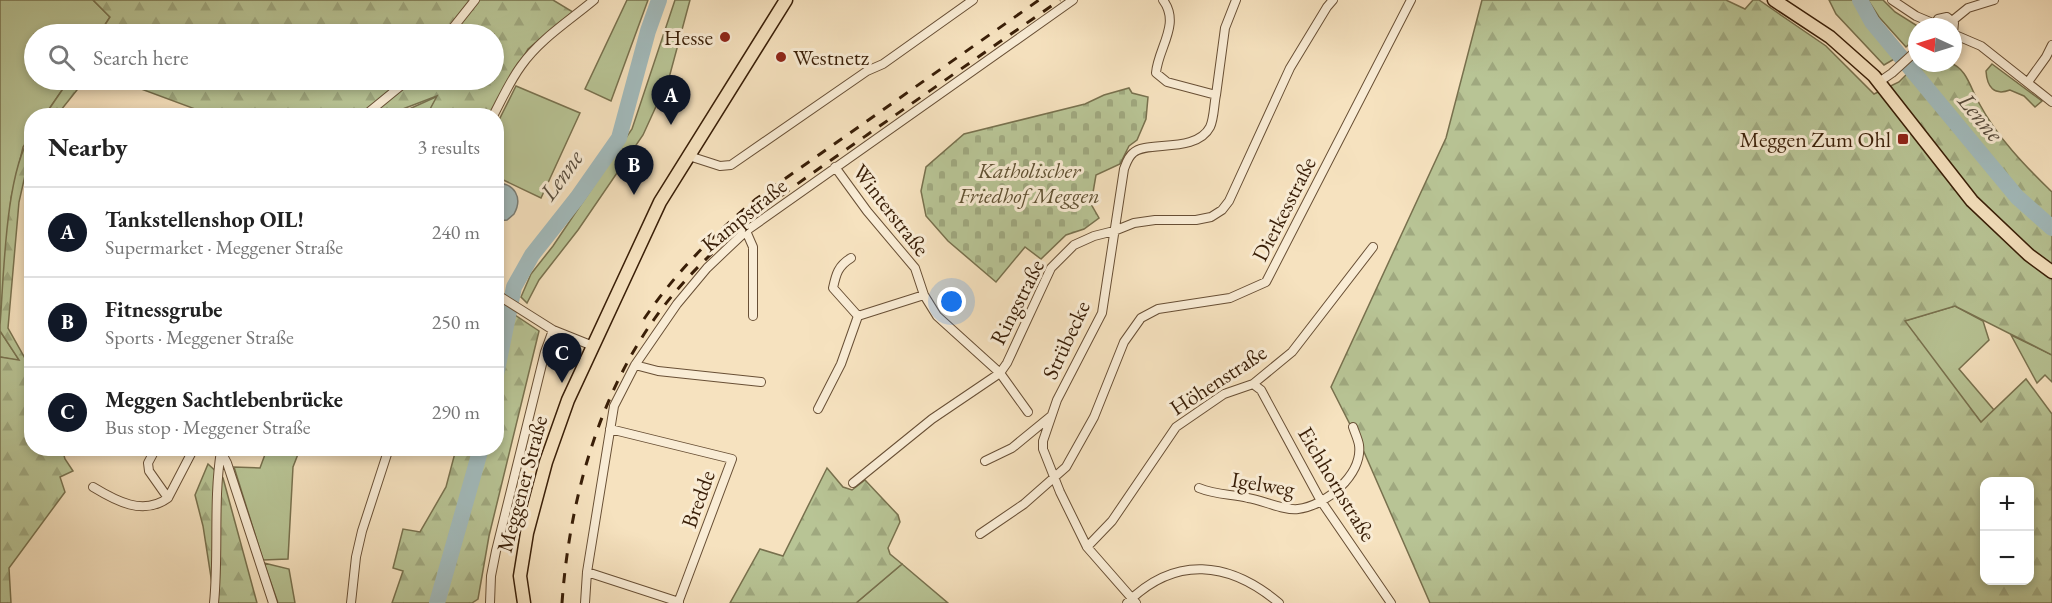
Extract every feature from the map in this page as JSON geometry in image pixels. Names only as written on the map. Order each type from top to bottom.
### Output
[{"type":"main road","name":"Meggener Straße","points":[[524,603],[520,576],[527,532],[538,489],[568,400],[645,230],[660,202],[786,0]]},
{"type":"main road","points":[[1774,0],[1830,37],[1879,82],[1972,201],[2029,255],[2052,272]]},
{"type":"street","points":[[456,24],[475,0]]},
{"type":"street","points":[[497,108],[531,53],[556,29],[594,0]]},
{"type":"street","points":[[689,156],[720,166],[731,165],[867,71],[883,64],[973,0]]},
{"type":"street","name":"Kampstraße","points":[[585,603],[586,572],[614,406],[635,365],[677,304],[707,268],[746,231],[1073,0]]},
{"type":"street","points":[[1163,0],[1171,17],[1156,73],[1167,82],[1216,95],[1225,28],[1236,0]]},
{"type":"street","name":"Ringstraße","points":[[854,483],[932,419],[1000,373],[1007,363],[1051,268],[1074,245],[1134,223],[1155,220],[1196,220],[1211,217],[1222,210],[1229,201],[1290,68],[1326,7],[1333,0]]},
{"type":"street","name":"Dierkesstraße","points":[[980,534],[1024,504],[1066,466],[1080,445],[1108,386],[1124,342],[1141,318],[1158,309],[1230,298],[1266,282],[1411,0]]},
{"type":"street","points":[[1892,0],[1920,18]]},
{"type":"street","points":[[1956,18],[1968,8],[1994,0]]},
{"type":"street","points":[[1962,37],[1982,46],[2052,102]]},
{"type":"street","points":[[2028,82],[2052,45]]},
{"type":"street","points":[[1879,82],[1892,74],[1908,59]]},
{"type":"street","points":[[374,108],[396,90]]},
{"type":"street","name":"Strübecke","points":[[1131,601],[1087,547],[1054,476],[1043,449],[1043,441],[1057,400],[1102,313],[1124,169],[1133,153],[1139,149],[1178,145],[1196,140],[1210,128],[1216,95]]},
{"type":"street","name":"Winterstraße","points":[[835,167],[867,211],[915,268],[924,295],[938,316],[1000,373],[1028,412]]},
{"type":"street","points":[[746,231],[753,248],[753,316]]},
{"type":"street","name":"Höhenstraße","points":[[1087,547],[1112,520],[1176,427],[1224,394],[1254,384],[1292,352],[1373,247]]},
{"type":"street","points":[[851,258],[843,263],[836,272],[833,288],[858,316]]},
{"type":"street","points":[[858,316],[924,295]]},
{"type":"street","points":[[504,299],[553,330],[593,346]]},
{"type":"street","points":[[818,409],[841,364],[858,316]]},
{"type":"street","points":[[490,603],[491,576],[496,551],[545,352],[553,330]]},
{"type":"street","points":[[635,365],[658,371],[761,382]]},
{"type":"street","name":"Eichhornstraße","points":[[1254,384],[1261,390],[1321,501],[1391,603]]},
{"type":"street","points":[[985,461],[1012,448],[1052,416]]},
{"type":"street","name":"Igelweg","points":[[1199,488],[1220,495],[1246,497],[1295,510],[1307,507],[1321,501],[1345,484],[1352,472],[1358,458],[1359,445],[1353,427]]},
{"type":"street","name":"Bredde","points":[[586,572],[679,603],[732,459],[610,429]]},
{"type":"street","points":[[152,456],[148,463],[149,471],[168,498]]},
{"type":"street","points":[[93,487],[110,498],[129,505],[162,503],[168,498],[190,456]]},
{"type":"street","points":[[214,603],[217,575],[219,456]]},
{"type":"street","points":[[223,456],[273,603]]},
{"type":"street","points":[[351,603],[356,557],[362,531],[385,456]]},
{"type":"street","points":[[1131,601],[1151,582],[1165,575],[1180,571],[1212,569],[1229,573],[1258,586],[1279,603]]},
{"type":"green space","points":[[0,0],[93,0],[110,17],[105,24],[24,24],[24,90],[62,90],[50,108],[24,108],[24,146],[11,198],[0,325]]},
{"type":"green space","points":[[93,0],[553,0],[573,12],[528,49],[495,108],[431,108],[437,96],[405,108],[193,108],[144,90],[504,90],[504,24],[105,24],[110,17]]},
{"type":"green space","points":[[627,0],[648,0],[611,101],[585,89]]},
{"type":"green space","points":[[675,0],[690,0],[669,78],[643,135],[578,230],[539,280],[527,303],[521,297],[531,274],[553,246],[632,129]]},
{"type":"green space","points":[[1482,0],[1726,0],[1745,9],[1753,0],[1759,0],[1826,46],[1874,94],[1899,82],[1909,72],[1962,71],[1986,116],[2003,139],[2052,192],[2052,355],[1955,306],[1905,321],[1981,422],[2026,379],[2052,414],[2052,603],[1430,603],[1364,452],[1331,387],[1446,138]]},
{"type":"green space","points":[[1829,0],[1854,0],[1873,32],[1896,58],[1884,65],[1836,14]]},
{"type":"green space","points":[[1868,0],[1883,0],[1895,12],[1908,20],[1908,45],[1906,47],[1879,17]]},
{"type":"green space","points":[[1992,64],[2042,101],[2035,107],[2024,96],[2010,90],[2000,92],[1992,89],[1986,71]]},
{"type":"green space","points":[[516,86],[580,113],[541,198],[504,180],[504,110]]},
{"type":"green space","name":"Katholischer Friedhof Meggen","points":[[1129,88],[1132,93],[1148,97],[1146,119],[1137,140],[1129,146],[1120,164],[1096,175],[1091,204],[1099,218],[1084,229],[1066,235],[1041,259],[1025,247],[996,282],[948,241],[926,216],[921,191],[926,167],[964,134],[1085,104],[1104,95]]},
{"type":"green space","points":[[62,90],[77,90],[63,108],[50,108]]},
{"type":"green space","points":[[438,96],[431,108],[411,108]]},
{"type":"green space","points":[[24,148],[24,180],[19,202],[8,328],[24,357],[24,456],[64,456],[73,471],[60,477],[65,492],[9,568],[11,603],[0,603],[0,357],[19,360],[0,331],[7,226]]},
{"type":"green space","points":[[1955,306],[1983,321],[1989,340],[1959,369],[1994,410],[1981,423],[1904,321]]},
{"type":"green space","points":[[504,308],[539,331],[489,536],[478,599],[472,603],[392,603],[403,571],[393,568],[403,529],[420,532],[446,487],[454,456],[504,456]]},
{"type":"green space","points":[[0,331],[20,361],[0,357]]},
{"type":"green space","points":[[2011,335],[2052,355],[2052,382],[2045,375],[2037,383]]},
{"type":"green space","points":[[264,456],[297,456],[293,467],[288,559],[263,560],[234,467],[260,468]]},
{"type":"green space","points":[[208,464],[223,478],[257,603],[215,603],[203,526],[195,495]]},
{"type":"green space","points":[[827,468],[843,487],[852,490],[865,480],[898,515],[900,522],[888,548],[890,554],[902,564],[856,603],[730,603],[760,549],[783,556]]},
{"type":"green space","points":[[264,563],[289,569],[295,603],[278,603]]},
{"type":"green space","points":[[902,564],[948,603],[856,603]]},
{"type":"water","points":[[504,184],[516,192],[518,202],[514,214],[504,220]]},
{"type":"waterway","name":"Lenne","points":[[504,336],[514,287],[532,255],[577,198],[619,138],[648,31],[659,0]]},
{"type":"waterway","name":"Lenne","points":[[1860,0],[1872,22],[2017,197],[2052,228]]},
{"type":"waterway","name":"Lenne","points":[[437,603],[479,456]]},
{"type":"railway","points":[[644,319],[669,285],[696,255],[756,199],[1039,0]]},
{"type":"railway","points":[[562,603],[571,528],[589,454],[602,418],[635,349],[677,290],[726,240],[781,196],[1060,0]]},
{"type":"place","name":"Hesse","points":[[725,37]]},
{"type":"place","name":"Westnetz","points":[[781,57]]},
{"type":"place","name":"Tankstellenshop OIL!","points":[[671,125]]},
{"type":"place","name":"Meggen Zum Ohl","points":[[1903,139]]},
{"type":"place","name":"Fitnessgrube","points":[[634,195]]},
{"type":"place","name":"Meggen Sachtlebenbrücke","points":[[562,383]]}]
